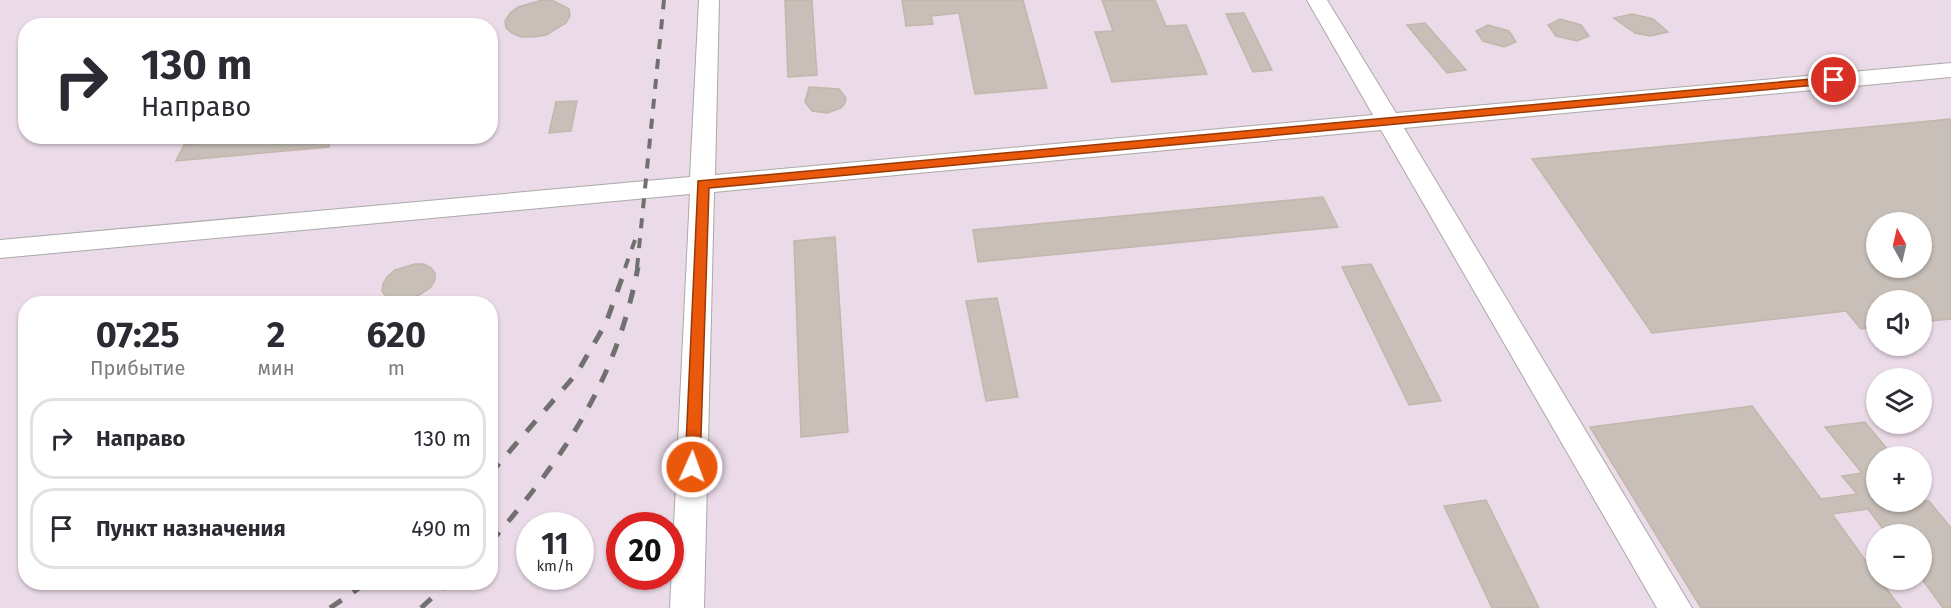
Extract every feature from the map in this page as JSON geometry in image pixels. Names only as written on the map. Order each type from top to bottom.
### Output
[{"type":"lane","points":[[687,608],[709,0]]},
{"type":"lane","points":[[1317,0],[1675,608]]},
{"type":"lane","points":[[0,249],[1951,70]]},
{"type":"shaded area","points":[[0,0],[1951,0],[1951,608],[0,608]]},
{"type":"building","points":[[542,0],[554,1],[569,9],[570,16],[566,23],[546,35],[534,37],[521,37],[506,28],[505,21],[510,13],[518,7]]},
{"type":"building","points":[[785,0],[812,0],[817,75],[788,77]]},
{"type":"building","points":[[902,0],[1023,0],[1047,88],[975,94],[959,13],[931,16],[933,24],[906,26]]},
{"type":"building","points":[[1102,0],[1155,0],[1166,26],[1186,25],[1207,74],[1112,82],[1095,32],[1113,31]]},
{"type":"building","points":[[1244,13],[1272,70],[1253,72],[1226,14]]},
{"type":"building","points":[[1632,14],[1653,19],[1668,32],[1650,36],[1635,33],[1614,18]]},
{"type":"building","points":[[1560,19],[1581,25],[1589,36],[1577,41],[1556,36],[1548,25]]},
{"type":"building","points":[[1425,23],[1466,70],[1447,73],[1407,25]]},
{"type":"building","points":[[1488,25],[1509,31],[1516,42],[1504,47],[1483,41],[1476,31]]},
{"type":"building","points":[[809,87],[839,89],[846,98],[845,103],[841,108],[827,113],[812,111],[805,102]]},
{"type":"building","points":[[577,101],[571,131],[549,133],[556,102]]},
{"type":"building","points":[[1951,119],[1951,319],[1932,321],[1932,290],[1866,290],[1866,328],[1861,329],[1846,311],[1652,333],[1532,159]]},
{"type":"building","points":[[329,144],[329,147],[176,161],[184,145]]},
{"type":"building","points":[[1323,197],[1338,227],[978,262],[973,230]]},
{"type":"building","points":[[835,237],[848,432],[801,437],[794,241]]},
{"type":"building","points":[[415,264],[424,264],[435,273],[435,280],[430,288],[418,296],[385,296],[382,291],[383,284],[395,270]]},
{"type":"building","points":[[1371,264],[1441,401],[1409,405],[1342,267]]},
{"type":"building","points":[[997,298],[1018,397],[986,401],[966,301]]},
{"type":"building","points":[[1752,406],[1821,499],[1857,494],[1842,476],[1862,473],[1825,427],[1865,422],[1866,434],[1875,434],[1885,446],[1866,446],[1866,509],[1832,514],[1866,561],[1866,590],[1887,590],[1901,608],[1701,608],[1590,427]]},
{"type":"building","points":[[1486,500],[1539,608],[1492,608],[1444,506]]},
{"type":"building","points":[[1932,505],[1951,528],[1951,608],[1943,608],[1930,590],[1932,590],[1932,524],[1879,524],[1870,512],[1932,512]]},
{"type":"railway","points":[[637,268],[664,0]]},
{"type":"railway","points":[[625,268],[635,240]]},
{"type":"railway","points":[[498,465],[577,373],[606,323],[626,267]]},
{"type":"railway","points":[[498,534],[542,479],[584,416],[616,346],[638,267]]},
{"type":"railway","points":[[330,608],[356,590]]},
{"type":"railway","points":[[421,608],[440,590]]},
{"type":"route","points":[[692,467],[703,184],[1834,80]]}]
